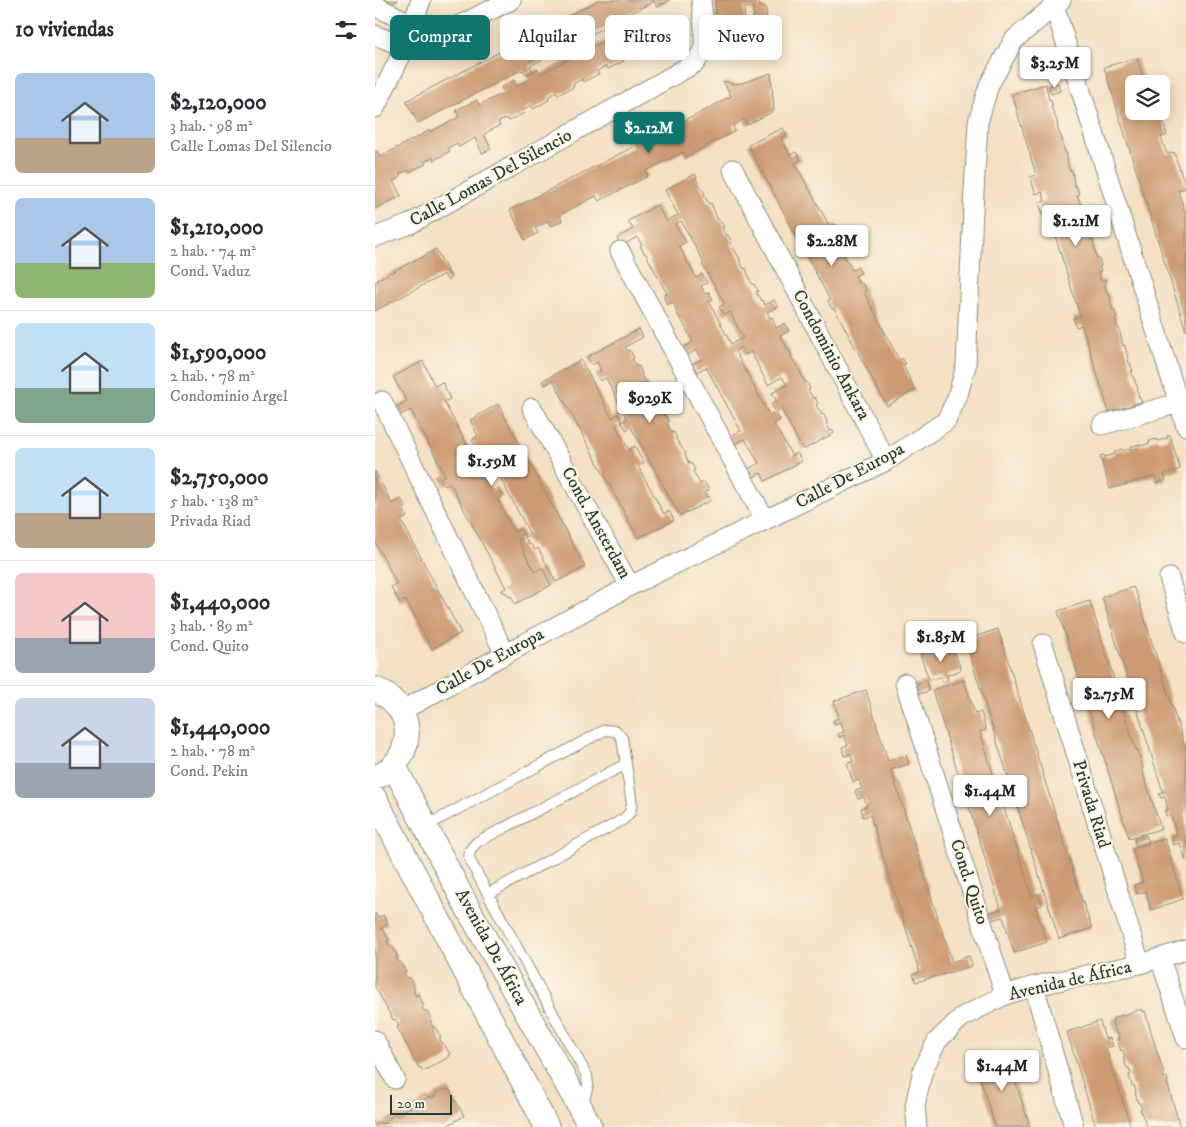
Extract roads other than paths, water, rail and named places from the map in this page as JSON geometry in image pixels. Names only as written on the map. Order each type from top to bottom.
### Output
[{"type":"street","points":[[415,15],[421,0]]},
{"type":"street","points":[[480,15],[511,0]]},
{"type":"street","name":"Calle Lomas Del Silencio","points":[[375,237],[410,224],[695,63],[704,48],[701,0]]},
{"type":"street","points":[[1057,2],[1186,426]]},
{"type":"street","name":"Calle De Europa","points":[[401,711],[630,586],[886,461],[946,421],[957,398],[967,366],[978,122],[989,85],[1014,40],[1057,2]]},
{"type":"street","points":[[375,6],[394,15]]},
{"type":"street","points":[[375,35],[390,42]]},
{"type":"street","points":[[375,108],[399,60]]},
{"type":"street","name":"Condominio Ankara","points":[[733,169],[886,461]]},
{"type":"street","points":[[620,251],[765,520]]},
{"type":"street","points":[[382,401],[505,654]]},
{"type":"street","points":[[1102,425],[1178,403]]},
{"type":"street","name":"Cond. Ansterdam","points":[[533,408],[630,586]]},
{"type":"street","points":[[1169,578],[1186,634]]},
{"type":"street","name":"Privada Riad","points":[[1043,644],[1140,964]]},
{"type":"street","name":"Cond. Quito","points":[[905,683],[1005,995]]},
{"type":"street","points":[[375,689],[391,698],[401,711],[406,725],[407,740],[403,754],[385,772]]},
{"type":"street","name":"Avenida De África","points":[[385,772],[426,826],[467,904],[586,1118]]},
{"type":"street","name":"Avenida De África","points":[[375,799],[547,1127]]},
{"type":"street","name":"Avenida de África","points":[[917,1127],[915,1105],[923,1070],[937,1041],[962,1017],[1005,995],[1034,986],[1140,964],[1186,950]]},
{"type":"street","points":[[1160,958],[1186,1038]]},
{"type":"street","points":[[1034,986],[1074,1127]]},
{"type":"street","points":[[375,1040],[395,1079]]},
{"type":"lane","points":[[426,826],[605,730],[616,731],[622,738],[632,804],[630,812],[624,819],[488,894]]},
{"type":"lane","points":[[586,1118],[587,1076],[469,859],[470,850],[477,842],[626,764]]}]
